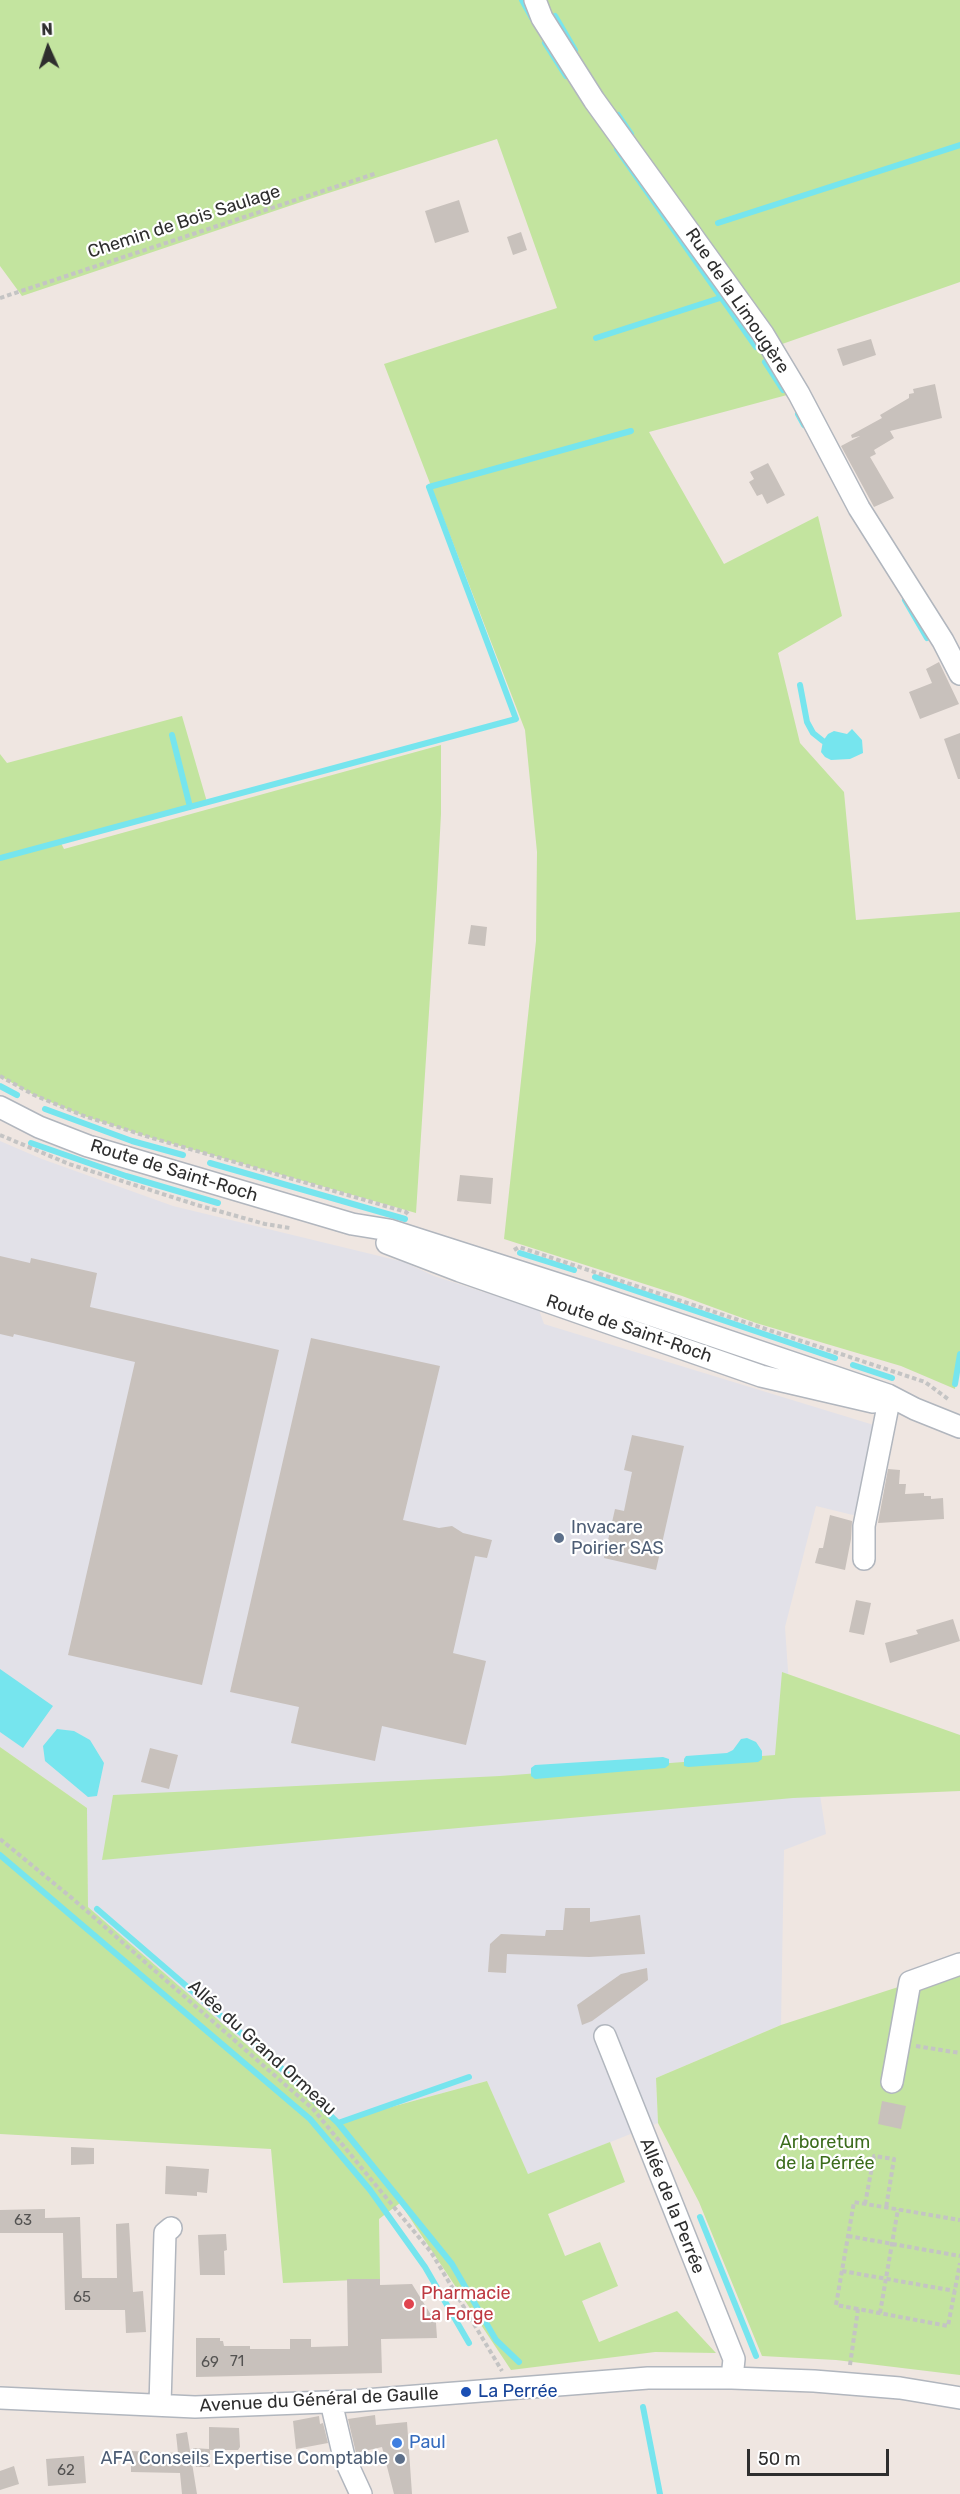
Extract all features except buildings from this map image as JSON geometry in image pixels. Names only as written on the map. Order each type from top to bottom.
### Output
[{"type":"street","name":"Rue de la Limougère","points":[[535,0],[542,18],[594,100],[763,334],[799,394],[859,508],[944,641],[960,674]]},
{"type":"street","name":"Route de Saint-Roch","points":[[0,1107],[39,1127],[88,1146],[352,1224],[389,1230],[597,1297],[888,1395],[915,1409],[960,1427]]},
{"type":"street","name":"Route de Saint-Roch","points":[[352,1224],[384,1242],[460,1271],[761,1376],[888,1406],[915,1409]]},
{"type":"street","points":[[864,1559],[864,1526],[888,1406]]},
{"type":"street","points":[[892,2082],[910,1982],[960,1964]]},
{"type":"street","name":"Allée de la Perrée","points":[[604,2036],[734,2359],[732,2378]]},
{"type":"street","points":[[160,2405],[165,2233],[171,2228]]},
{"type":"street","name":"Avenue du Général de Gaulle","points":[[0,2398],[195,2407],[331,2402],[648,2378],[732,2378],[847,2384],[960,2398]]},
{"type":"street","points":[[331,2402],[344,2457],[362,2494]]},
{"type":"path","name":"Chemin de Bois Saulage","points":[[0,298],[376,173]]},
{"type":"path","points":[[846,1357],[926,1382],[948,1399]]},
{"type":"path","name":"Allée du Grand Ormeau","points":[[0,1839],[73,1899],[313,2109],[431,2252],[504,2373]]},
{"type":"path","points":[[899,2043],[960,2053]]},
{"type":"path","points":[[865,2204],[874,2156],[894,2160],[886,2208]]},
{"type":"path","points":[[960,2220],[854,2202],[836,2305],[948,2326],[960,2263]]},
{"type":"path","points":[[880,2313],[898,2210]]},
{"type":"path","points":[[848,2236],[960,2256]]},
{"type":"path","points":[[842,2271],[955,2291]]},
{"type":"path","points":[[847,2384],[858,2310]]},
{"type":"shaded area","points":[[0,1141],[42,1159],[173,1206],[404,1262],[434,1276],[539,1310],[544,1324],[877,1426],[857,1516],[816,1506],[785,1627],[795,1773],[816,1769],[826,1834],[784,1850],[781,2025],[656,2078],[658,2123],[528,2175],[487,2081],[336,2122],[88,1907],[87,1808],[0,1747]]},
{"type":"green space","points":[[0,0],[960,0],[960,282],[762,351],[787,395],[649,432],[724,564],[818,516],[842,616],[778,653],[800,743],[844,792],[856,920],[960,912],[960,1350],[955,1389],[901,1366],[756,1323],[682,1296],[504,1239],[536,941],[537,852],[525,730],[384,364],[557,308],[497,139],[22,296],[0,266]]},
{"type":"green space","points":[[182,716],[207,802],[61,843],[64,849],[441,745],[441,814],[416,1213],[152,1138],[84,1116],[34,1095],[0,1076],[0,754],[7,763]]},
{"type":"green space","points":[[782,1672],[960,1735],[960,1791],[793,1798],[102,1860],[113,1795],[500,1776],[775,1755]]},
{"type":"green space","points":[[0,1747],[87,1808],[88,1907],[336,2122],[487,2081],[528,2174],[610,2142],[625,2182],[548,2214],[565,2256],[600,2242],[618,2286],[582,2301],[599,2342],[677,2311],[716,2353],[655,2352],[511,2370],[400,2203],[379,2219],[380,2279],[283,2283],[271,2149],[0,2134]]},
{"type":"green space","name":"Arboretum de la Pérrée","points":[[960,1967],[960,2375],[836,2360],[762,2356],[699,2202],[658,2123],[656,2078],[781,2025]]},
{"type":"water","points":[[852,729],[862,740],[863,753],[850,759],[831,760],[825,757],[821,752],[823,741],[828,734],[834,731],[847,734]]},
{"type":"water","points":[[0,1669],[53,1706],[23,1748],[0,1732]]},
{"type":"water","points":[[57,1729],[74,1731],[90,1740],[104,1763],[97,1796],[88,1797],[45,1761],[43,1746]]},
{"type":"water","points":[[747,1738],[756,1742],[762,1751],[762,1759],[758,1762],[684,1766],[686,1756],[727,1753],[733,1750],[741,1739]]},
{"type":"water","points":[[663,1757],[669,1759],[669,1765],[665,1768],[535,1779],[531,1776],[531,1768],[535,1765]]},
{"type":"waterway","points":[[522,0],[532,18]]},
{"type":"waterway","points":[[555,16],[575,50]]},
{"type":"waterway","points":[[545,43],[566,76]]},
{"type":"waterway","points":[[618,115],[631,134]]},
{"type":"waterway","points":[[718,223],[960,145]]},
{"type":"waterway","points":[[617,149],[756,347]]},
{"type":"waterway","points":[[596,338],[720,298]]},
{"type":"waterway","points":[[765,362],[783,390]]},
{"type":"waterway","points":[[798,414],[804,425]]},
{"type":"waterway","points":[[0,858],[516,719],[429,487],[631,431]]},
{"type":"waterway","points":[[905,600],[927,638]]},
{"type":"waterway","points":[[800,685],[807,722],[813,733],[823,741]]},
{"type":"waterway","points":[[172,735],[190,807]]},
{"type":"waterway","points":[[0,1086],[17,1095]]},
{"type":"waterway","points":[[45,1109],[132,1141],[183,1155]]},
{"type":"waterway","points":[[31,1143],[126,1176],[218,1203]]},
{"type":"waterway","points":[[210,1163],[405,1219]]},
{"type":"waterway","points":[[520,1253],[574,1270]]},
{"type":"waterway","points":[[595,1277],[835,1358]]},
{"type":"waterway","points":[[955,1384],[960,1354]]},
{"type":"waterway","points":[[853,1365],[892,1378]]},
{"type":"waterway","points":[[0,1855],[310,2119],[370,2190],[425,2267],[469,2343]]},
{"type":"waterway","points":[[97,1909],[278,2065],[338,2123],[452,2264],[496,2340],[519,2362]]},
{"type":"waterway","points":[[338,2123],[469,2077]]},
{"type":"waterway","points":[[700,2217],[756,2356]]},
{"type":"waterway","points":[[643,2407],[660,2494]]},
{"type":"place","name":"Invacare Poirier SAS","points":[[559,1538]]},
{"type":"place","name":"Pharmacie La Forge","points":[[409,2304]]},
{"type":"place","name":"La Perrée","points":[[466,2392]]},
{"type":"place","name":"Paul","points":[[397,2443]]},
{"type":"place","name":"AFA Conseils Expertise Comptable","points":[[400,2459]]}]
